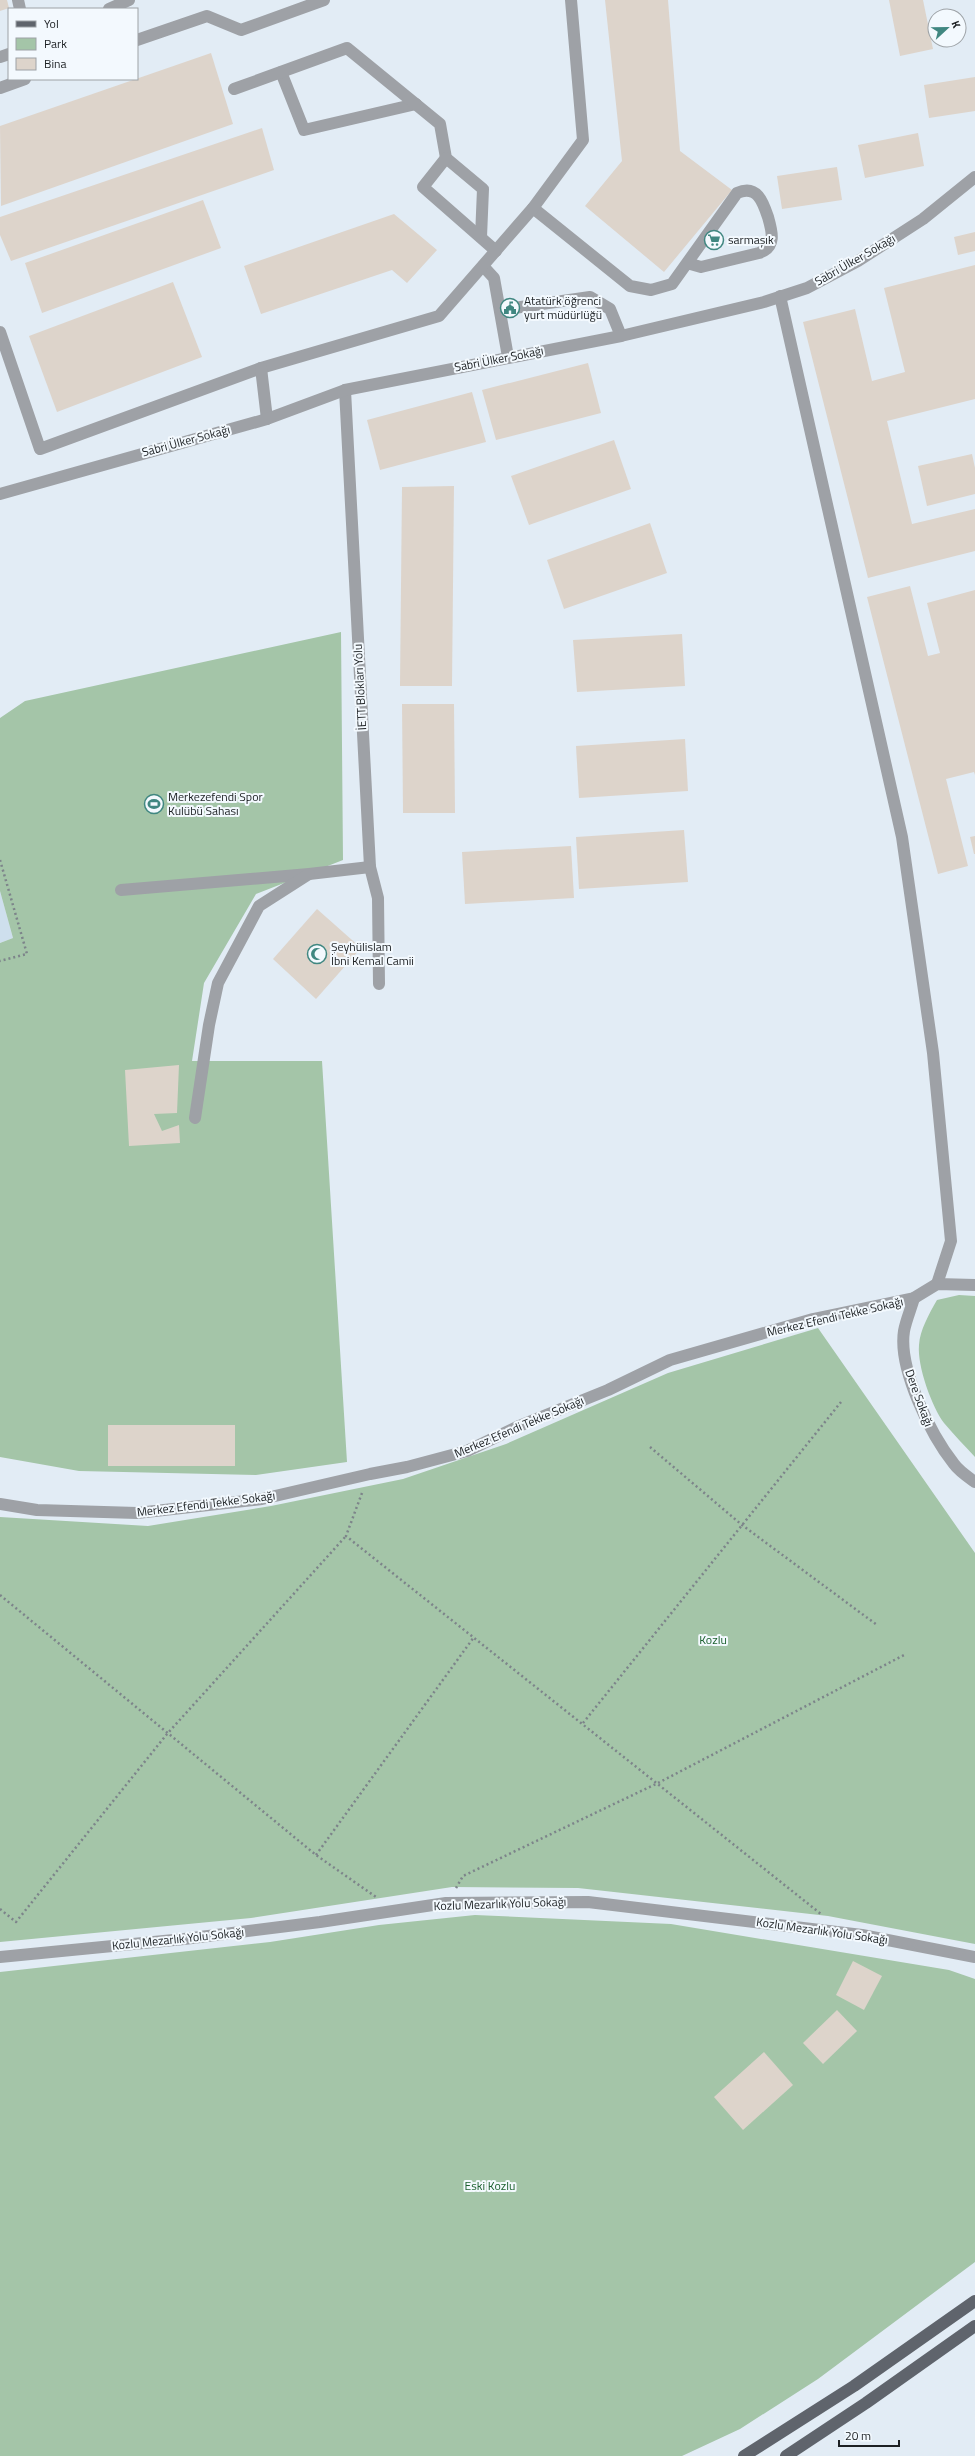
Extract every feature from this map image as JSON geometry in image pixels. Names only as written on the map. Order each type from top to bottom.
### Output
[{"type":"main road","points":[[744,2456],[854,2386],[975,2301]]},
{"type":"main road","points":[[786,2456],[866,2403],[975,2326]]},
{"type":"street","points":[[138,40],[207,16],[241,30],[324,0]]},
{"type":"street","points":[[0,332],[40,449],[261,368],[439,316],[533,208],[583,140],[571,0]]},
{"type":"street","points":[[234,89],[347,48],[440,124],[446,158],[483,189],[480,237]]},
{"type":"street","points":[[281,72],[304,130],[416,104]]},
{"type":"street","points":[[0,88],[22,80]]},
{"type":"street","points":[[446,158],[423,187],[496,251]]},
{"type":"street","name":"Sabri Ülker Sokağı","points":[[0,494],[268,419],[345,390],[621,336],[807,288],[858,261],[923,219],[975,177]]},
{"type":"street","points":[[533,208],[630,286],[651,290],[672,284],[687,263],[737,193],[747,191],[758,195],[763,201],[772,233],[772,240],[767,249],[759,253],[701,267],[687,263]]},
{"type":"street","points":[[483,266],[494,278],[508,357]]},
{"type":"street","points":[[780,296],[902,837],[933,1053],[951,1241],[937,1284],[975,1285]]},
{"type":"street","points":[[500,310],[590,297],[610,309],[621,336]]},
{"type":"street","points":[[261,368],[268,419]]},
{"type":"street","name":"İETT Blokları Yolu","points":[[345,390],[370,867],[378,898],[379,984]]},
{"type":"street","points":[[121,890],[309,874],[370,867]]},
{"type":"street","points":[[195,1118],[209,1025],[218,983],[259,906],[309,874]]},
{"type":"street","name":"Merkez Efendi Tekke Sokağı","points":[[0,1504],[37,1510],[137,1513],[262,1499],[407,1467],[467,1451],[519,1426],[608,1390],[670,1360],[812,1320],[914,1298],[937,1284]]},
{"type":"street","name":"Dere Sokağı","points":[[914,1298],[904,1332],[907,1366],[918,1401],[939,1443],[955,1466],[975,1482]]},
{"type":"street","name":"Kozlu Mezarlık Yolu Sokağı","points":[[0,1956],[184,1939],[446,1904],[588,1902],[845,1933],[975,1957]]},
{"type":"path","points":[[0,860],[27,954],[0,961]]},
{"type":"path","points":[[583,1723],[841,1402]]},
{"type":"path","points":[[650,1447],[742,1525],[877,1625]]},
{"type":"path","points":[[0,1909],[16,1922],[168,1734],[346,1536],[370,1474]]},
{"type":"path","points":[[346,1536],[583,1723],[845,1933]]},
{"type":"path","points":[[0,1595],[316,1855],[396,1911]]},
{"type":"path","points":[[316,1855],[474,1637]]},
{"type":"path","points":[[446,1904],[463,1876],[658,1783],[906,1654]]},
{"type":"shaded area","points":[[0,891],[13,938],[0,943]]},
{"type":"green space","points":[[341,632],[343,860],[256,894],[204,983],[192,1061],[322,1061],[347,1462],[256,1475],[79,1471],[0,1457],[0,943],[13,938],[0,891],[0,718],[25,701]]},
{"type":"green space","points":[[959,1295],[975,1296],[975,1457],[939,1416],[926,1386],[919,1354],[919,1345],[923,1328],[937,1300]]},
{"type":"green space","name":"Kozlu","points":[[818,1328],[975,1553],[975,1944],[828,1916],[578,1888],[452,1887],[251,1918],[0,1942],[0,1517],[148,1526],[271,1506],[403,1479],[506,1444],[668,1373]]},
{"type":"green space","name":"Eski Kozlu","points":[[475,1915],[671,1924],[949,1970],[975,1979],[975,2262],[818,2379],[740,2429],[682,2456],[0,2456],[0,1972],[270,1942],[379,1925]]},
{"type":"building","points":[[0,0],[7,0],[9,8],[0,11]]},
{"type":"building","points":[[605,0],[668,0],[680,151],[732,190],[664,272],[585,206],[622,161]]},
{"type":"building","points":[[889,0],[923,0],[927,20],[927,48],[933,49],[900,56]]},
{"type":"building","points":[[211,53],[233,124],[1,206],[0,126],[133,80],[138,80],[138,78]]},
{"type":"building","points":[[975,77],[975,111],[929,118],[924,85]]},
{"type":"building","points":[[262,128],[274,170],[11,261],[0,235],[0,217]]},
{"type":"building","points":[[918,133],[924,166],[865,178],[858,145]]},
{"type":"building","points":[[837,167],[842,200],[782,209],[777,176]]},
{"type":"building","points":[[203,200],[221,248],[42,313],[25,263]]},
{"type":"building","points":[[394,214],[437,250],[407,283],[392,270],[261,314],[244,266]]},
{"type":"building","points":[[975,232],[975,251],[958,255],[954,237]]},
{"type":"building","points":[[975,265],[975,399],[887,421],[912,524],[975,509],[975,551],[868,578],[803,322],[855,309],[872,381],[905,372],[884,288]]},
{"type":"building","points":[[173,282],[202,357],[57,412],[29,336]]},
{"type":"building","points":[[588,363],[601,413],[496,440],[482,390]]},
{"type":"building","points":[[472,392],[486,442],[380,470],[367,420]]},
{"type":"building","points":[[614,440],[631,489],[529,525],[511,476]]},
{"type":"building","points":[[972,454],[975,468],[975,494],[927,506],[918,466]]},
{"type":"building","points":[[454,486],[452,686],[400,686],[402,487]]},
{"type":"building","points":[[650,523],[667,573],[564,609],[547,560]]},
{"type":"building","points":[[910,586],[928,656],[940,653],[927,603],[975,590],[975,775],[974,772],[946,779],[968,866],[938,874],[867,597]]},
{"type":"building","points":[[682,634],[685,686],[577,692],[573,640]]},
{"type":"building","points":[[402,704],[454,704],[455,813],[403,813]]},
{"type":"building","points":[[685,739],[688,791],[579,798],[576,746]]},
{"type":"building","points":[[684,830],[688,882],[579,889],[576,837]]},
{"type":"building","points":[[975,836],[975,854],[974,854],[970,837]]},
{"type":"building","points":[[571,846],[574,898],[465,904],[462,852]]},
{"type":"building","name":"Şeyhülislam İbni Kemal Camii","points":[[317,909],[361,948],[316,999],[273,959]]},
{"type":"building","points":[[179,1065],[177,1113],[154,1114],[162,1131],[179,1125],[180,1143],[129,1146],[125,1070]]},
{"type":"building","points":[[108,1425],[235,1425],[235,1466],[108,1466]]},
{"type":"building","points":[[853,1961],[882,1976],[864,2010],[836,1995]]},
{"type":"building","points":[[837,2010],[857,2031],[823,2064],[803,2043]]},
{"type":"building","points":[[764,2052],[793,2085],[743,2130],[714,2097]]},
{"type":"place","name":"sarmaşık","points":[[714,240]]},
{"type":"place","name":"Atatürk öğrenci yurt müdürlüğü","points":[[510,308]]},
{"type":"place","name":"Merkezefendi Spor Kulübü Sahası","points":[[154,804]]},
{"type":"place","name":"Şeyhülislam İbni Kemal Camii","points":[[317,954]]}]
